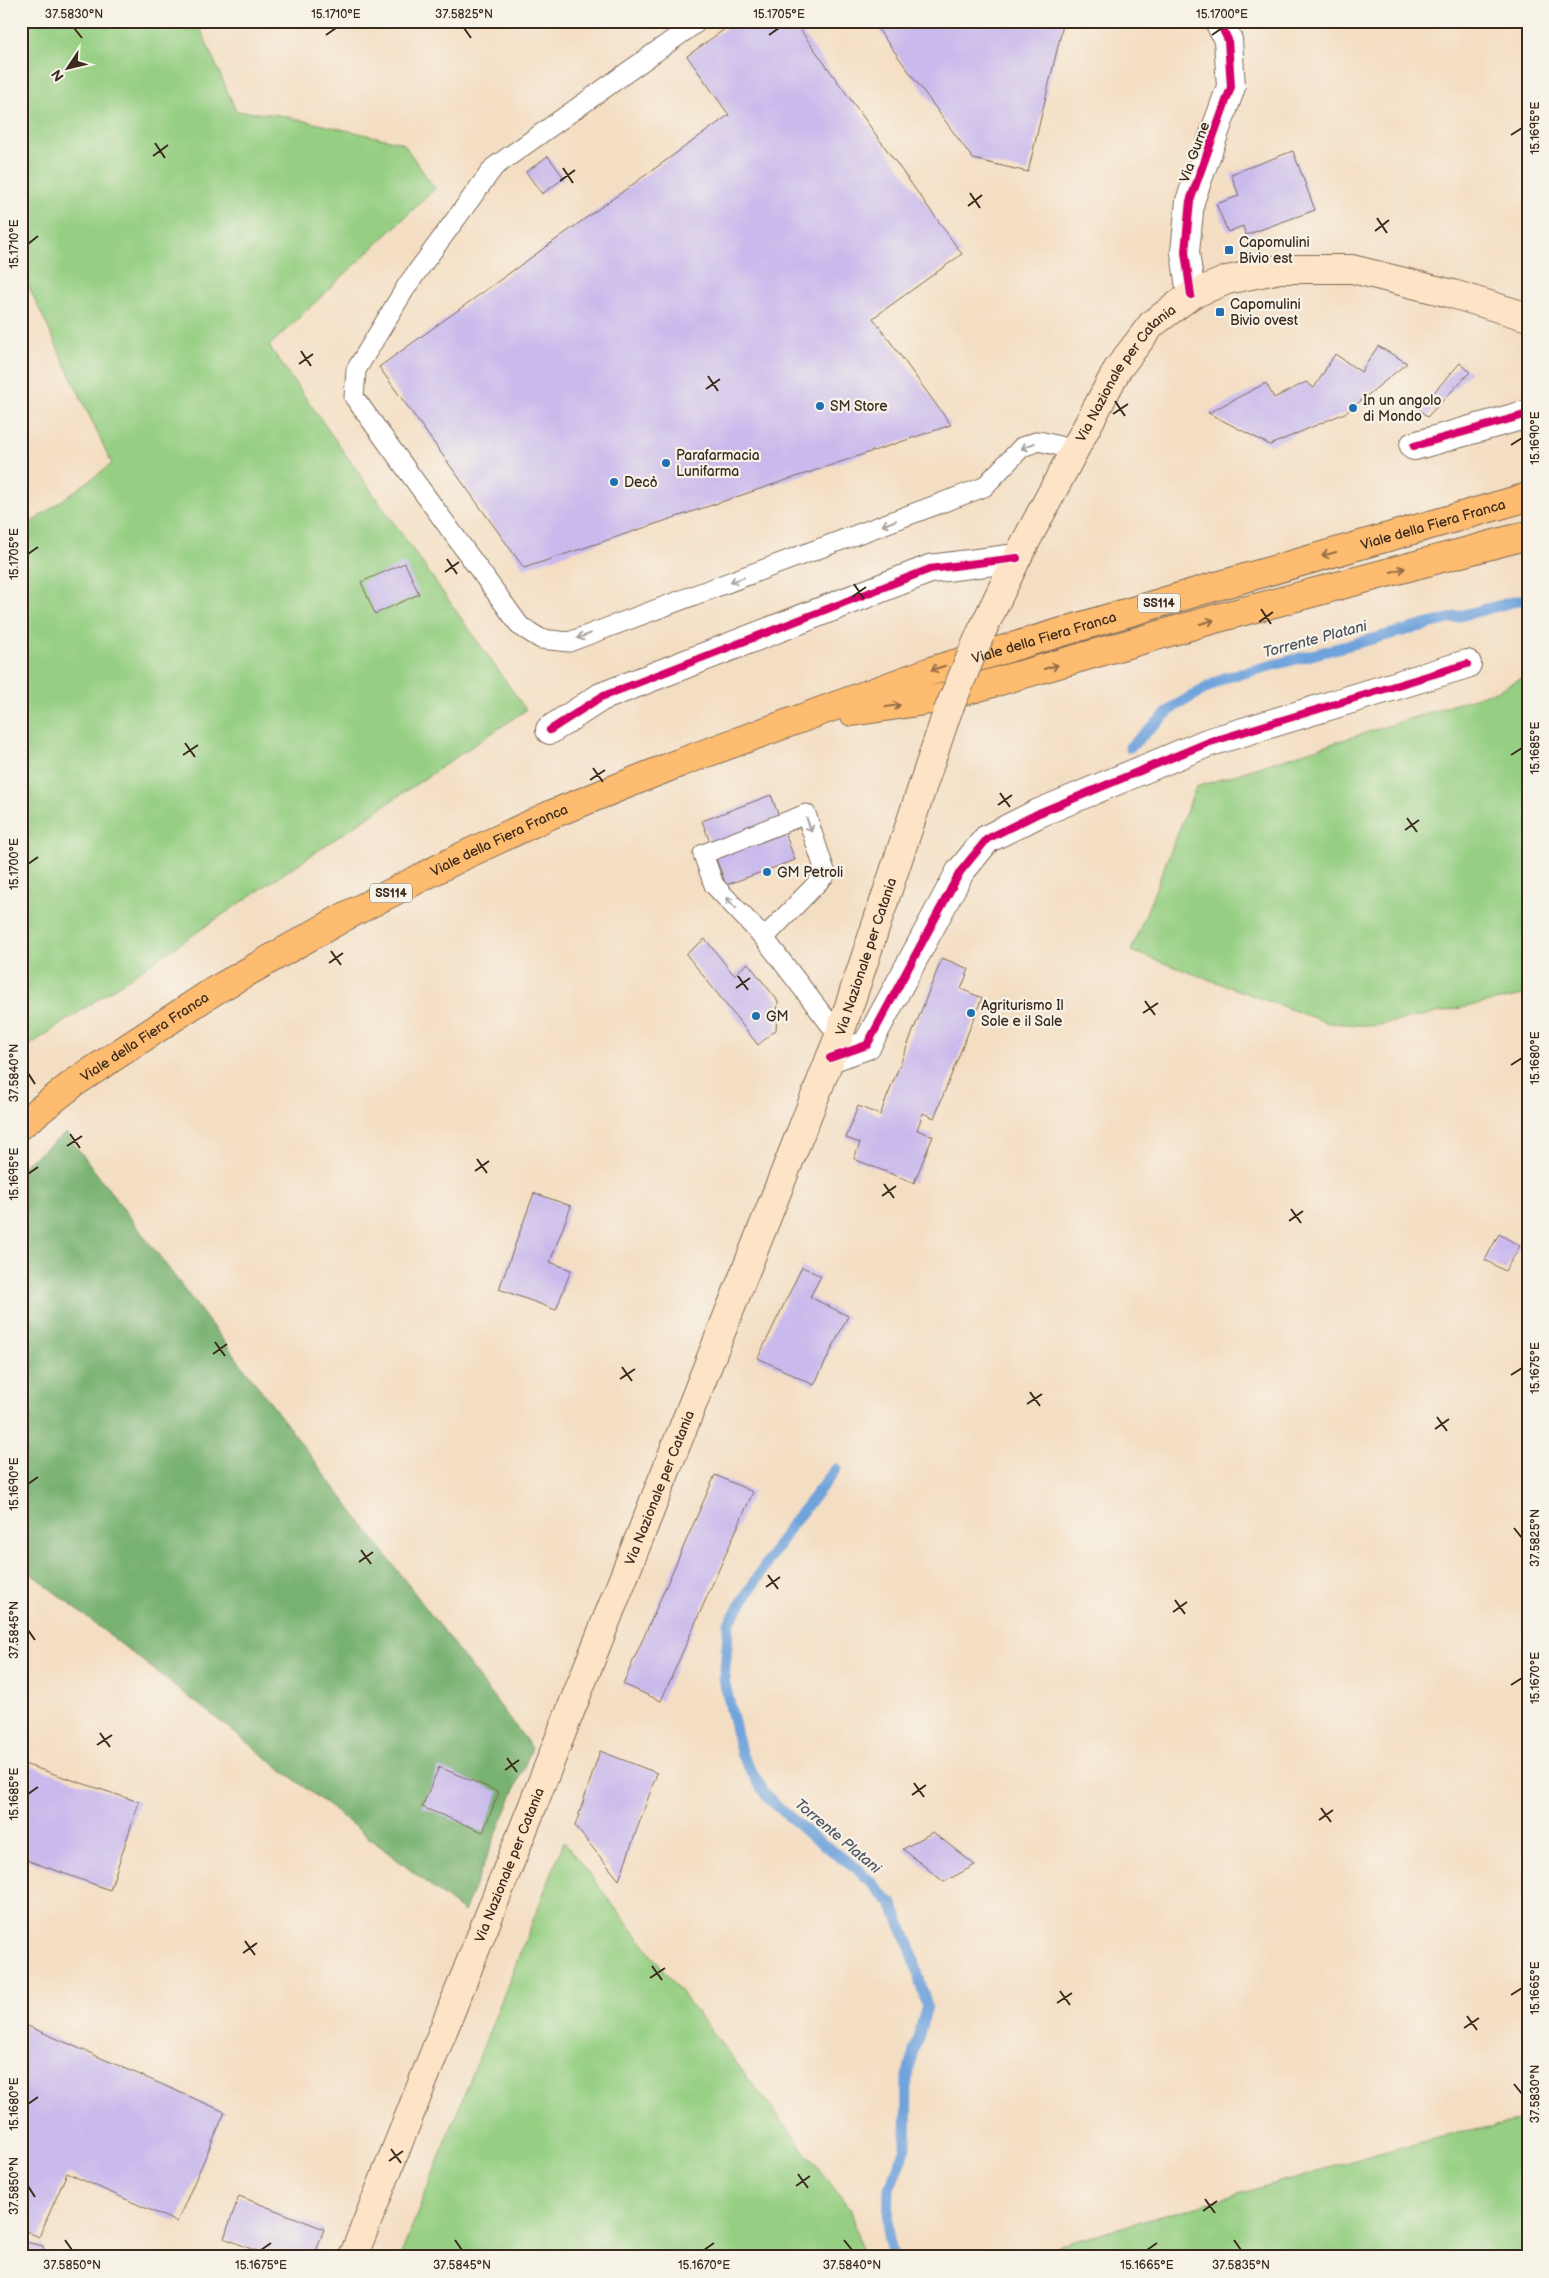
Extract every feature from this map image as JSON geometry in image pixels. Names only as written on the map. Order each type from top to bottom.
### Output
[{"type":"main road","name":"Via Nazionale per Catania","points":[[353,2257],[834,1047],[947,712],[980,635],[1018,558],[1117,370],[1152,324],[1190,295],[1227,280],[1280,269],[1352,269],[1454,294],[1528,317]]},
{"type":"main road","name":"Viale della Fiera Franca","points":[[21,1125],[74,1083],[214,991],[346,916],[463,856],[550,815],[793,720],[931,670],[1229,582],[1528,497]]},
{"type":"main road","name":"Viale della Fiera Franca","points":[[793,720],[937,699],[1228,616],[1528,535]]},
{"type":"street","name":"Via Gurne","points":[[1190,295],[1185,252],[1190,201],[1231,87],[1228,40],[1219,21]]},
{"type":"street","points":[[1414,446],[1528,414]]},
{"type":"street","points":[[550,730],[602,697],[930,568],[1018,558]]},
{"type":"street","points":[[834,1047],[867,1045],[960,872],[987,839],[1039,812],[1207,743],[1467,664]]},
{"type":"lane","points":[[699,21],[494,167],[408,284],[356,370],[354,396],[520,626],[541,639],[569,642],[984,487],[1022,447],[1039,441],[1075,450]]},
{"type":"lane","points":[[764,938],[826,874],[806,814],[703,854],[714,885],[764,938],[834,1047]]},
{"type":"green space","points":[[21,21],[197,21],[236,111],[279,115],[403,143],[435,189],[269,346],[526,710],[21,1051],[21,530],[112,464],[21,270]]},
{"type":"green space","points":[[1524,677],[1528,679],[1528,994],[1375,1026],[1328,1023],[1131,951],[1196,787],[1499,690]]},
{"type":"green space","points":[[66,1133],[532,1748],[464,1912],[21,1566],[21,1167]]},
{"type":"green space","points":[[564,1842],[851,2210],[863,2257],[400,2257]]},
{"type":"green space","points":[[1528,2120],[1528,2257],[1019,2257],[1436,2137]]},
{"type":"building","points":[[736,21],[794,21],[962,254],[873,318],[951,425],[524,568],[379,367],[729,115],[687,56]]},
{"type":"building","points":[[872,21],[1059,21],[1063,25],[1028,172],[973,159]]},
{"type":"building","points":[[1293,151],[1315,210],[1246,235],[1243,226],[1228,232],[1216,204],[1239,196],[1231,174]]},
{"type":"building","points":[[548,156],[564,178],[542,194],[526,172]]},
{"type":"building","points":[[1378,346],[1407,363],[1347,412],[1270,445],[1208,413],[1266,383],[1274,398],[1306,382],[1314,388],[1335,354],[1361,372]]},
{"type":"building","points":[[1460,363],[1470,372],[1427,417],[1419,409]]},
{"type":"building","points":[[405,563],[419,594],[375,614],[361,582]]},
{"type":"building","points":[[771,795],[795,860],[726,885],[702,821]]},
{"type":"building","name":"GM","points":[[705,939],[734,975],[748,963],[778,1001],[776,1030],[758,1045],[686,954]]},
{"type":"building","points":[[942,958],[969,969],[961,989],[982,998],[934,1118],[923,1113],[917,1130],[933,1136],[914,1183],[854,1159],[860,1143],[846,1138],[858,1106],[880,1115]]},
{"type":"building","points":[[534,1193],[571,1206],[550,1262],[571,1270],[556,1310],[499,1289]]},
{"type":"building","points":[[1499,1234],[1520,1246],[1505,1271],[1485,1260]]},
{"type":"building","points":[[802,1267],[821,1276],[810,1297],[848,1316],[814,1385],[758,1358]]},
{"type":"building","points":[[715,1475],[753,1492],[661,1701],[623,1684]]},
{"type":"building","points":[[600,1751],[657,1773],[619,1880],[575,1826]]},
{"type":"building","points":[[21,1763],[139,1802],[110,1890],[21,1858]]},
{"type":"building","points":[[439,1767],[499,1792],[483,1832],[422,1807]]},
{"type":"building","points":[[933,1832],[975,1865],[944,1882],[903,1849]]},
{"type":"building","points":[[21,2023],[225,2112],[177,2222],[67,2173],[39,2237],[21,2229]]},
{"type":"building","points":[[239,2196],[324,2229],[314,2257],[271,2257],[224,2238]]},
{"type":"building","points":[[21,2241],[43,2246],[46,2257],[26,2257]]},
{"type":"waterway","name":"Torrente Platani","points":[[1130,747],[1175,706],[1224,678],[1528,598]]},
{"type":"waterway","name":"Torrente Platani","points":[[836,1469],[789,1528],[729,1623],[724,1680],[742,1756],[767,1797],[810,1835],[858,1869],[892,1904],[910,1947],[927,2006],[907,2076],[906,2148],[889,2189],[888,2236],[893,2257]]},
{"type":"cycle path","points":[[1191,295],[1185,252],[1190,201],[1231,87],[1228,40],[1219,21]]},
{"type":"cycle path","points":[[1414,446],[1528,414]]},
{"type":"cycle path","points":[[550,730],[601,697],[930,569],[1017,558]]},
{"type":"cycle path","points":[[830,1058],[867,1045],[960,872],[987,839],[1039,813],[1207,743],[1467,664]]},
{"type":"place","name":"Capomulini Bivio est","points":[[1229,250]]},
{"type":"place","name":"Capomulini Bivio ovest","points":[[1220,312]]},
{"type":"place","name":"SM Store","points":[[820,406]]},
{"type":"place","name":"In un angolo di Mondo","points":[[1353,408]]},
{"type":"place","name":"Parafarmacia Lunifarma","points":[[666,463]]},
{"type":"place","name":"Decò","points":[[614,482]]},
{"type":"place","name":"GM Petroli","points":[[767,872]]},
{"type":"place","name":"Agriturismo Il Sole e il Sale","points":[[971,1013]]},
{"type":"place","name":"GM","points":[[756,1016]]}]
